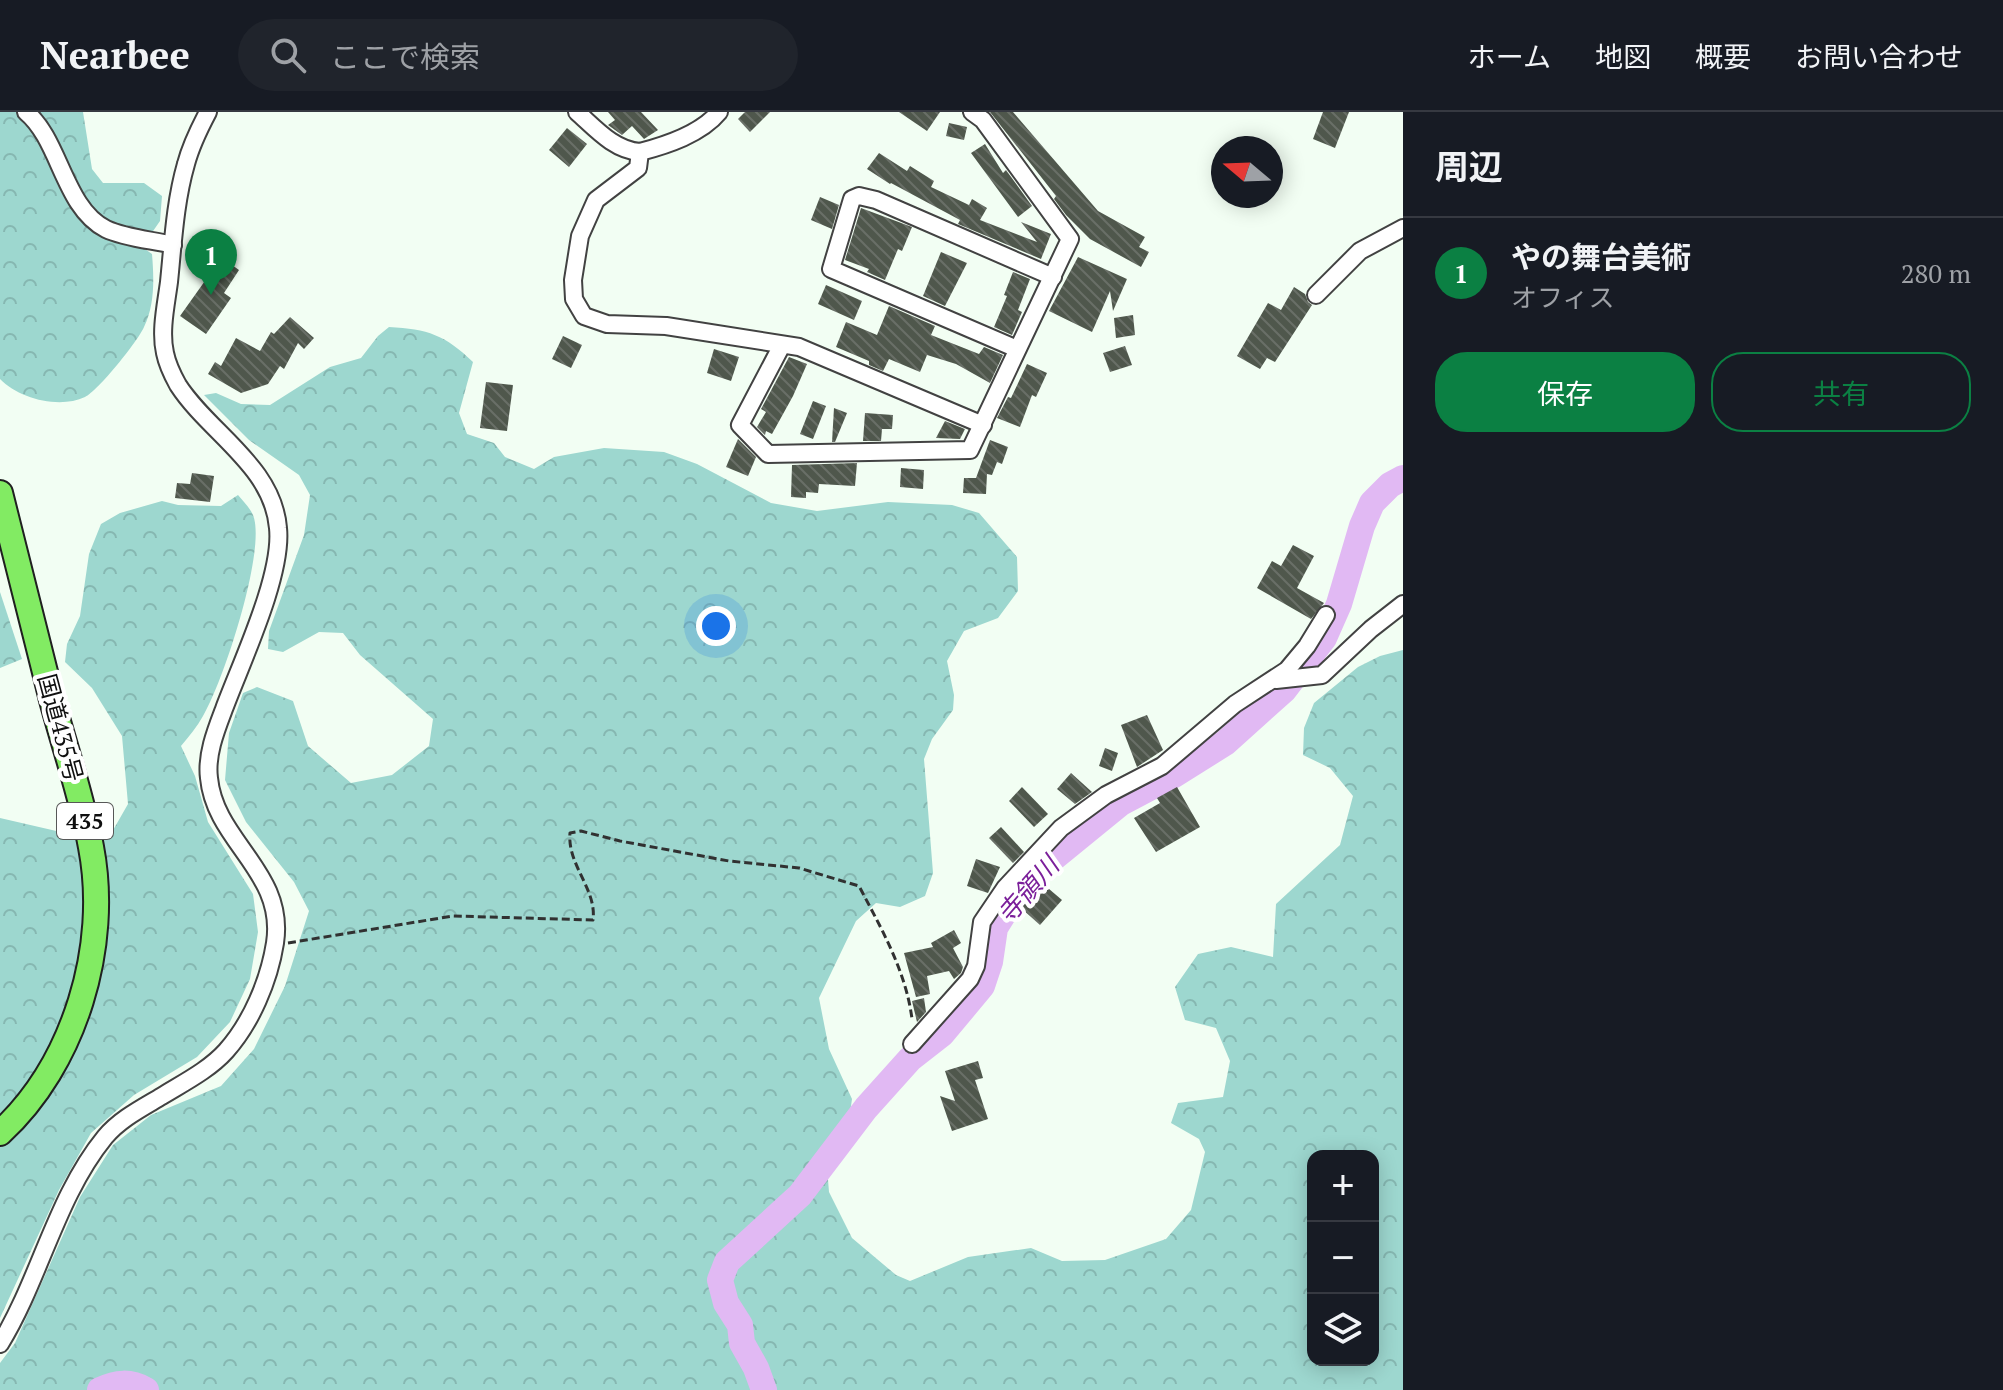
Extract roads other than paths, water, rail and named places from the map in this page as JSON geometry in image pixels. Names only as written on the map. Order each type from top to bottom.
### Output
[{"type":"highway","name":"国道435号","points":[[0,493],[81,803],[92,850],[95,892],[90,963],[81,1003],[43,1081],[0,1133]]},
{"type":"street","points":[[26,112],[38,122],[68,183],[90,218],[107,229],[173,245]]},
{"type":"street","points":[[0,1344],[15,1319],[73,1189],[104,1139],[119,1122],[193,1077],[224,1053],[248,1021],[262,989],[275,945],[277,916],[272,897],[222,819],[211,794],[208,774],[210,753],[221,717],[270,585],[277,554],[278,527],[271,499],[258,476],[187,398],[177,383],[165,351],[164,325],[186,161],[208,112]]},
{"type":"street","points":[[584,114],[615,145],[640,152],[660,147],[709,124],[719,112]]},
{"type":"street","points":[[782,345],[740,425],[768,454],[970,450],[1070,239],[983,120],[972,112]]},
{"type":"street","points":[[640,152],[638,168],[596,200],[580,236],[573,280],[574,299],[584,316],[607,324],[666,326],[799,347],[983,425]]},
{"type":"street","points":[[1017,349],[831,269],[852,199],[859,196],[876,200],[1053,277]]},
{"type":"street","points":[[1316,295],[1360,251],[1403,228]]},
{"type":"street","points":[[1276,680],[1322,675],[1403,604]]},
{"type":"street","points":[[916,1041],[970,979],[976,966],[982,922],[1005,888],[1061,828],[1106,795],[1162,766],[1235,704],[1276,680],[1307,646],[1326,615]]},
{"type":"waterway","name":"寺領川","points":[[764,1390],[742,1343],[740,1325],[726,1303],[720,1280],[727,1262],[800,1195],[866,1108],[910,1059],[942,1034],[982,986],[990,962],[995,928],[1008,907],[1045,865],[1121,803],[1225,743],[1284,690],[1324,638],[1339,604],[1372,503],[1390,485],[1403,478]]},
{"type":"waterway","name":"寺領川","points":[[100,1390],[123,1384],[146,1390]]},
{"type":"place","name":"やの舞台美術","points":[[211,295]]}]
